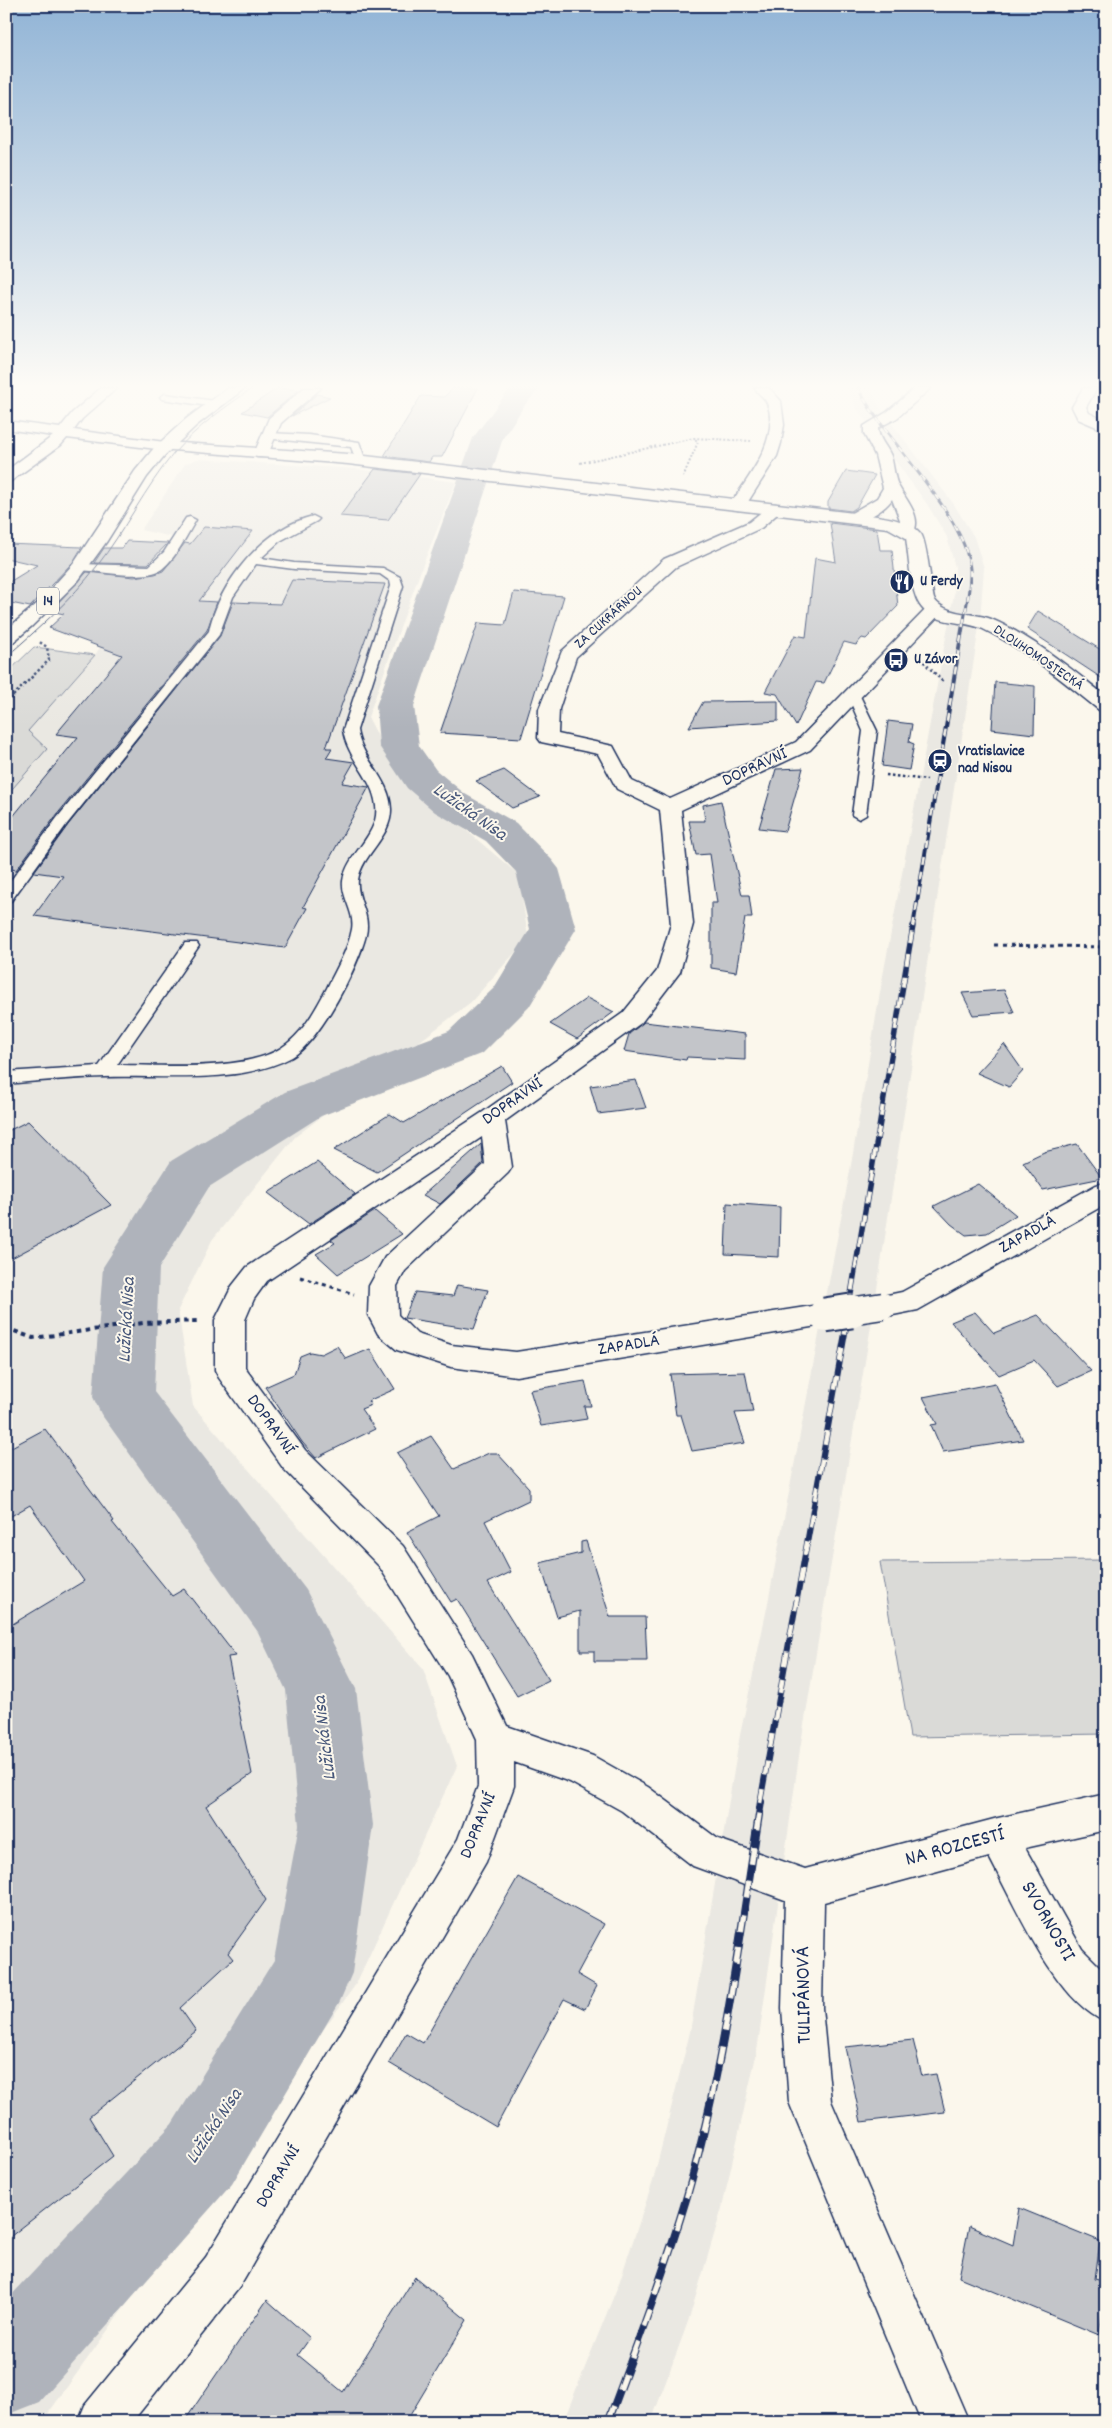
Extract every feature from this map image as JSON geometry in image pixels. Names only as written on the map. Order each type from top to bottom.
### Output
[{"type":"street","name":"14","points":[[10,636],[52,597],[80,567],[124,501]]},
{"type":"street","points":[[706,501],[854,518],[896,525],[907,530],[914,536],[917,544],[925,600],[935,610]]},
{"type":"street","points":[[738,505],[740,501]]},
{"type":"street","points":[[854,518],[882,501]]},
{"type":"street","points":[[901,501],[908,520],[907,530]]},
{"type":"street","name":"ZA CUKRÁRNOU","points":[[670,807],[624,785],[606,750],[548,738],[549,709],[568,655],[670,563],[755,525],[775,509]]},
{"type":"street","name":"DOPRAVNÍ","points":[[102,2422],[222,2273],[473,1850],[496,1786],[495,1739],[460,1665],[391,1556],[294,1458],[230,1370],[230,1320],[242,1294],[257,1274],[492,1118],[632,1018],[668,972],[682,924],[670,807],[802,746],[854,696],[935,610]]},
{"type":"street","name":"DLOUHOMOSTECKÁ","points":[[935,610],[982,622],[996,628],[1102,699]]},
{"type":"street","name":"ZAPADLÁ","points":[[492,1118],[499,1167],[395,1264],[383,1286],[383,1315],[388,1326],[406,1342],[451,1356],[516,1364],[908,1302],[1106,1192]]},
{"type":"street","points":[[495,1739],[580,1768],[635,1799],[706,1853],[805,1888]]},
{"type":"street","name":"NA ROZCESTÍ","points":[[805,1888],[998,1836],[1106,1812]]},
{"type":"street","name":"SVORNOSTI","points":[[998,1836],[1068,1963],[1106,2002]]},
{"type":"street","name":"TULIPÁNOVÁ","points":[[805,1888],[802,2008],[810,2102],[945,2422]]},
{"type":"lane","points":[[6,898],[62,821],[215,632],[217,614],[242,573],[267,545],[313,519]]},
{"type":"lane","points":[[80,567],[154,569],[166,558],[190,520]]},
{"type":"lane","points":[[6,1078],[104,1071],[192,1070],[246,1066],[267,1062],[286,1052],[304,1037],[329,999],[356,943],[360,924],[358,909],[350,889],[352,878],[356,866],[382,821],[384,810],[383,798],[378,788],[354,752],[350,740],[350,730],[397,586],[396,579],[383,571],[294,566],[254,560]]},
{"type":"lane","points":[[854,696],[870,731],[859,815]]},
{"type":"lane","points":[[104,1071],[191,946]]},
{"type":"path","points":[[6,703],[49,660],[47,647],[31,635],[10,636]]},
{"type":"path","points":[[904,641],[944,683]]},
{"type":"path","points":[[864,773],[928,780]]},
{"type":"path","points":[[994,945],[1106,947]]},
{"type":"path","points":[[293,1275],[356,1295]]},
{"type":"path","points":[[6,1328],[33,1338],[143,1323],[230,1320]]},
{"type":"shaded area","points":[[160,501],[448,501],[422,567],[368,717],[396,771],[519,875],[528,938],[471,1002],[295,1137],[212,1240],[178,1310],[193,1406],[423,1669],[457,1766],[356,1984],[42,2422],[6,2422],[6,796],[47,749],[28,731],[95,655],[172,537],[141,530]]},
{"type":"shaded area","points":[[925,501],[952,501],[974,537],[984,568],[980,620],[875,1302],[800,1749],[757,2051],[722,2208],[689,2319],[651,2422],[563,2422],[619,2283],[653,2181],[690,2032],[740,1735],[767,1608],[850,1171],[882,981],[954,594],[955,567],[947,537]]},
{"type":"shaded area","points":[[34,647],[95,655],[28,731],[47,749],[6,796],[6,674]]},
{"type":"shaded area","points":[[1106,1560],[1106,1734],[910,1737],[880,1562]]},
{"type":"building","points":[[351,501],[401,501],[388,520],[340,516]]},
{"type":"building","points":[[860,501],[857,507],[851,511],[828,508],[828,502]]},
{"type":"building","points":[[830,523],[877,529],[880,550],[892,550],[898,606],[866,639],[862,638],[856,645],[844,642],[824,683],[816,682],[796,726],[777,694],[765,692],[795,635],[806,637],[815,558],[836,562]]},
{"type":"building","points":[[204,527],[253,531],[199,601],[217,602],[207,630],[55,817],[16,870],[6,868],[6,825],[78,737],[56,734],[122,655],[49,628],[64,614],[50,611],[87,572],[134,577],[163,571],[185,543],[190,544]]},
{"type":"building","points":[[127,541],[168,543],[148,564],[94,563],[104,548],[122,548]]},
{"type":"building","points":[[6,544],[82,547],[73,562],[30,607],[6,602],[6,584],[37,565],[6,558]]},
{"type":"building","points":[[292,580],[385,584],[326,748],[332,748],[326,758],[354,762],[342,783],[369,787],[303,907],[307,908],[285,948],[34,916],[63,876],[34,872],[68,825],[220,636],[233,602],[280,604]]},
{"type":"building","points":[[514,592],[564,596],[521,738],[440,733],[478,623],[505,625]]},
{"type":"building","points":[[1038,611],[1106,653],[1106,681],[1027,629]]},
{"type":"building","points":[[995,682],[1035,686],[1034,734],[992,729]]},
{"type":"building","points":[[778,701],[778,721],[689,727],[703,702]]},
{"type":"building","points":[[888,721],[912,724],[909,742],[914,744],[909,770],[882,766]]},
{"type":"building","points":[[803,768],[785,831],[759,828],[776,769]]},
{"type":"building","points":[[504,770],[540,797],[512,808],[476,781]]},
{"type":"building","points":[[721,801],[742,895],[749,895],[752,918],[745,918],[736,972],[711,968],[711,903],[717,903],[710,854],[696,855],[689,821],[705,821],[703,805]]},
{"type":"building","points":[[1004,990],[1014,1012],[973,1015],[962,993]]},
{"type":"building","points":[[587,998],[614,1012],[577,1039],[550,1024]]},
{"type":"building","points":[[644,1022],[745,1034],[745,1060],[687,1057],[686,1060],[624,1051],[629,1034]]},
{"type":"building","points":[[1004,1044],[1023,1071],[1009,1087],[977,1073]]},
{"type":"building","points":[[502,1066],[512,1082],[377,1172],[334,1150],[390,1114],[404,1123]]},
{"type":"building","points":[[636,1080],[646,1108],[598,1114],[590,1086]]},
{"type":"building","points":[[28,1121],[111,1205],[6,1261],[6,1132]]},
{"type":"building","points":[[481,1144],[483,1163],[440,1204],[423,1195]]},
{"type":"building","points":[[1077,1144],[1102,1178],[1043,1190],[1023,1162],[1044,1152]]},
{"type":"building","points":[[317,1162],[355,1194],[309,1224],[268,1193]]},
{"type":"building","points":[[978,1184],[1016,1215],[987,1233],[966,1235],[951,1224],[934,1206]]},
{"type":"building","points":[[727,1203],[780,1207],[779,1257],[725,1254]]},
{"type":"building","points":[[375,1211],[402,1234],[338,1274],[316,1254],[335,1243],[331,1240]]},
{"type":"building","points":[[457,1285],[488,1290],[474,1329],[404,1318],[415,1292],[453,1296]]},
{"type":"building","points":[[975,1312],[994,1333],[1038,1315],[1091,1371],[1058,1386],[1034,1360],[999,1375],[951,1322]]},
{"type":"building","points":[[337,1346],[346,1359],[370,1349],[395,1389],[368,1401],[371,1405],[361,1409],[375,1429],[316,1458],[302,1442],[265,1387],[294,1374],[300,1356],[310,1352],[321,1354]]},
{"type":"building","points":[[745,1372],[753,1412],[735,1413],[745,1443],[692,1451],[681,1415],[676,1415],[670,1374]]},
{"type":"building","points":[[585,1381],[591,1406],[584,1406],[587,1419],[541,1426],[530,1390]]},
{"type":"building","points":[[995,1383],[1023,1440],[943,1452],[931,1425],[937,1424],[923,1397]]},
{"type":"building","points":[[45,1429],[114,1521],[112,1522],[172,1596],[184,1589],[236,1656],[228,1657],[252,1774],[206,1806],[266,1900],[228,1953],[233,1959],[180,2008],[196,2031],[89,2117],[113,2156],[6,2240],[6,1628],[84,1581],[30,1505],[6,1519],[6,1450]]},
{"type":"building","points":[[431,1436],[454,1469],[489,1453],[497,1453],[529,1488],[529,1500],[485,1521],[511,1572],[488,1583],[549,1680],[517,1696],[457,1599],[451,1602],[407,1532],[439,1516],[397,1453]]},
{"type":"building","points":[[586,1541],[610,1617],[645,1617],[647,1661],[594,1661],[594,1651],[580,1651],[580,1611],[557,1617],[540,1563],[581,1553],[581,1542]]},
{"type":"building","points":[[518,1877],[604,1924],[577,1974],[597,1986],[585,2009],[564,1999],[496,2127],[389,2063],[406,2033],[423,2043]]},
{"type":"building","points":[[913,2040],[922,2076],[936,2074],[945,2112],[861,2122],[845,2047]]},
{"type":"building","points":[[1019,2208],[1100,2241],[1095,2279],[1106,2282],[1106,2286],[1099,2335],[959,2277],[969,2226],[1013,2245]]},
{"type":"building","points":[[415,2277],[467,2320],[406,2422],[184,2422],[267,2300],[310,2338],[298,2355],[343,2392]]},
{"type":"waterway","name":"Lužická Nisa","points":[[6,2369],[202,2154],[312,1973],[336,1825],[321,1689],[282,1611],[123,1397],[131,1267],[190,1174],[303,1104],[466,1042],[512,997],[553,929],[537,869],[501,832],[450,803],[421,779],[399,746],[395,706],[466,501]]},
{"type":"tram line","points":[[6,657],[54,614],[87,579],[140,501]]},
{"type":"railway","points":[[939,501],[965,548],[970,569],[963,626]]},
{"type":"railway","points":[[913,927],[963,624]]},
{"type":"railway","points":[[848,1312],[913,926]]},
{"type":"railway","points":[[760,1803],[849,1311]]},
{"type":"railway","points":[[608,2422],[669,2253],[700,2148],[730,2001],[761,1802]]},
{"type":"place","name":"U Ferdy","points":[[902,582]]},
{"type":"place","name":"U Závor","points":[[896,660]]},
{"type":"place","name":"Vratislavice nad Nisou","points":[[940,761]]}]
